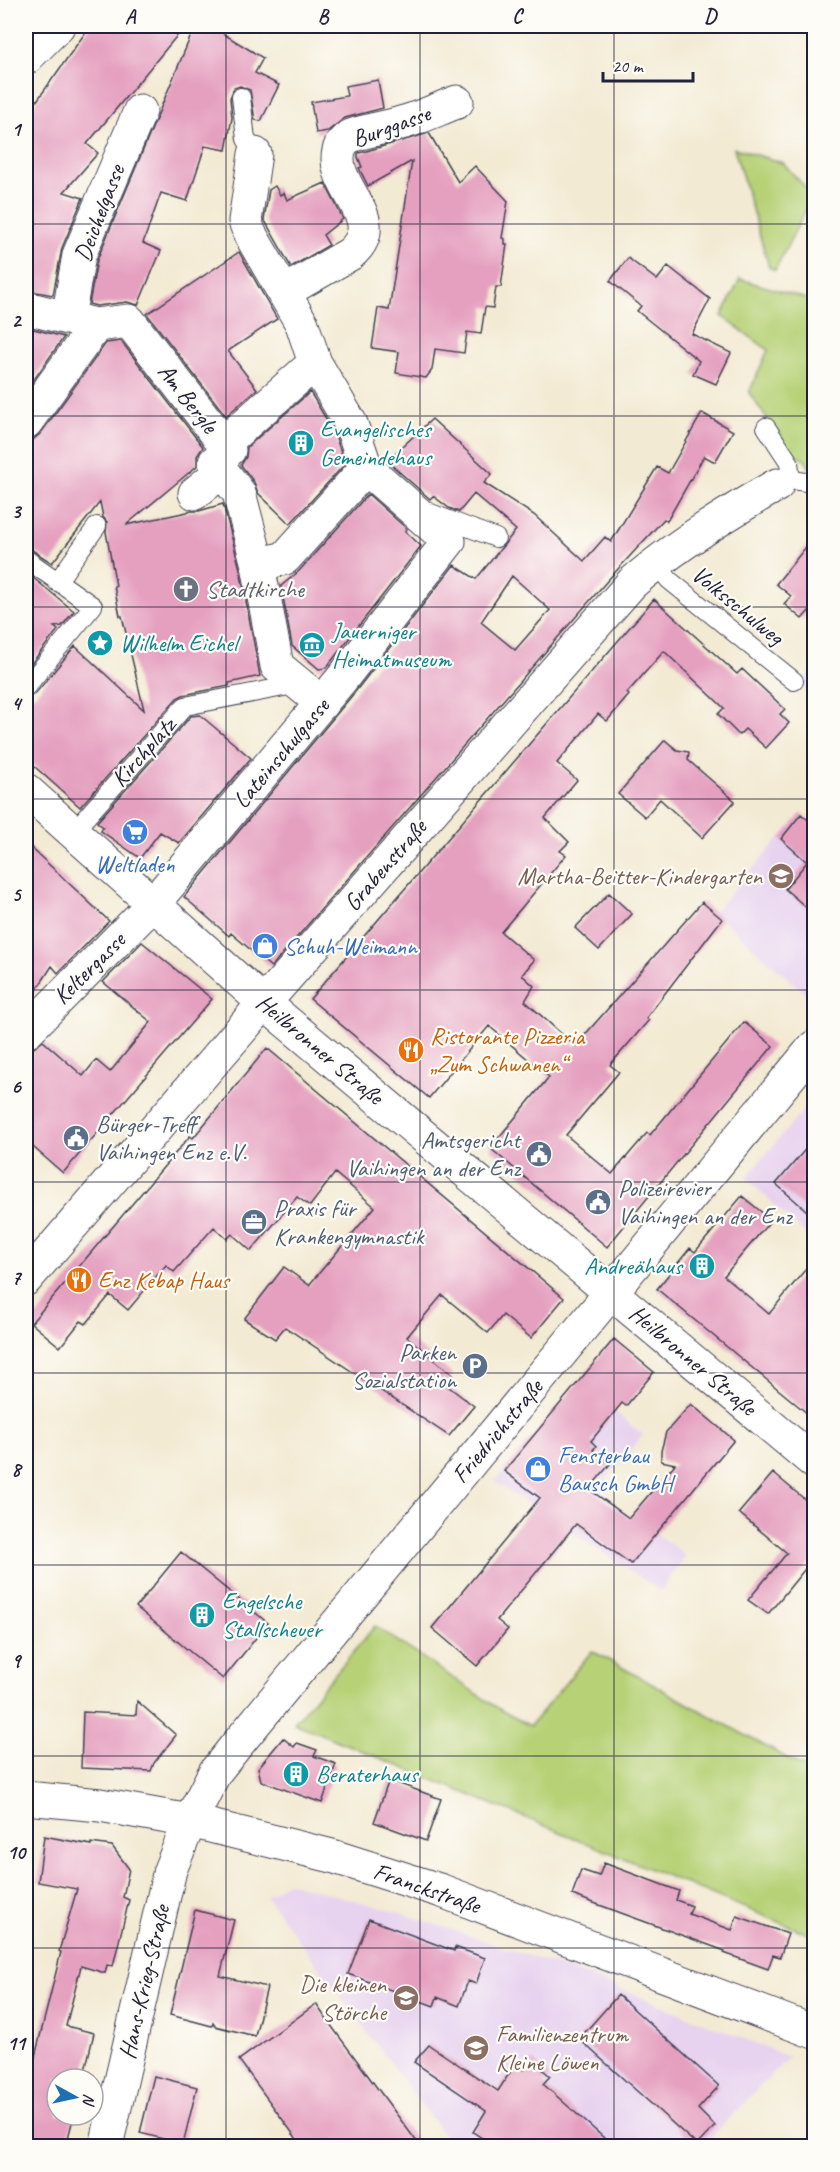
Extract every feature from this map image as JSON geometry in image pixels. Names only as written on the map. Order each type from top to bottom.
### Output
[{"type":"street","points":[[26,58],[58,26]]},
{"type":"street","name":"Burggasse","points":[[284,292],[350,254],[358,248],[362,240],[365,229],[364,219],[342,179],[340,170],[342,144],[349,136],[402,123],[457,102]]},
{"type":"street","name":"Deichelgasse","points":[[82,321],[79,255],[140,111]]},
{"type":"street","points":[[255,154],[245,221],[250,234],[302,324],[315,363],[351,424],[366,468],[404,503]]},
{"type":"street","points":[[26,308],[82,321],[26,422]]},
{"type":"street","name":"Am Bergle","points":[[82,321],[129,321],[223,457]]},
{"type":"street","points":[[195,493],[223,457],[315,363]]},
{"type":"street","points":[[223,457],[239,493],[258,565],[278,666],[311,694]]},
{"type":"street","points":[[258,565],[285,558],[366,468]]},
{"type":"street","name":"Grabenstraße","points":[[26,1279],[632,583],[656,563],[740,506],[784,483]]},
{"type":"street","name":"Lateinschulgasse","points":[[153,904],[311,694],[449,541],[404,503]]},
{"type":"street","name":"Heilbronner Straße","points":[[26,790],[264,1003],[814,1462]]},
{"type":"street","name":"Keltergasse","points":[[26,1032],[153,904]]},
{"type":"street","name":"Friedrichstraße","points":[[190,1821],[215,1772],[235,1747],[814,1047]]},
{"type":"street","name":"Franckstraße","points":[[26,1798],[100,1805],[190,1821],[332,1856],[442,1890],[814,2032]]},
{"type":"street","name":"Hans-Krieg-Straße","points":[[106,2146],[170,1870],[190,1821]]},
{"type":"lane","points":[[241,97],[246,139],[255,154]]},
{"type":"lane","points":[[766,427],[789,462],[784,483],[814,483]]},
{"type":"lane","points":[[404,503],[496,537]]},
{"type":"lane","points":[[57,582],[97,526]]},
{"type":"lane","points":[[26,559],[93,606],[26,687]]},
{"type":"lane","name":"Volksschulweg","points":[[656,563],[669,580],[794,681]]},
{"type":"lane","name":"Kirchplatz","points":[[73,832],[184,706],[311,694]]},
{"type":"shaded area","points":[[814,666],[814,699],[799,685]]},
{"type":"shaded area","name":"Martha-Beitter-Kindergarten","points":[[801,814],[814,825],[814,987],[807,995],[714,912]]},
{"type":"shaded area","points":[[814,1097],[814,1242],[746,1178]]},
{"type":"shaded area","points":[[579,1382],[643,1435],[596,1492],[686,1555],[661,1591],[495,1482]]},
{"type":"shaded area","points":[[287,1882],[401,1913],[594,1978],[789,2057],[702,2146],[452,2146],[266,1896]]},
{"type":"green space","points":[[734,148],[783,163],[813,196],[775,270],[769,267]]},
{"type":"green space","points":[[740,279],[814,301],[814,474],[805,460],[792,454],[749,393],[768,350],[722,316]]},
{"type":"green space","points":[[375,1626],[504,1712],[530,1726],[592,1651],[814,1773],[814,1929],[811,1935],[294,1723]]},
{"type":"building","points":[[90,26],[185,26],[87,144],[98,153],[64,192],[83,198],[62,248],[53,295],[26,290],[34,238],[26,233],[26,116]]},
{"type":"building","points":[[195,26],[215,26],[225,35],[263,58],[255,73],[279,85],[261,121],[255,120],[250,90],[240,86],[234,88],[230,98],[232,118],[226,150],[205,146],[187,201],[161,193],[143,243],[161,251],[138,305],[127,302],[97,306],[89,304],[97,260]]},
{"type":"building","points":[[378,80],[383,108],[345,118],[328,131],[316,133],[311,102],[347,96],[345,86]]},
{"type":"building","points":[[429,133],[458,182],[475,166],[508,201],[502,238],[507,244],[501,287],[496,287],[493,308],[485,307],[481,334],[467,332],[464,353],[435,349],[432,370],[426,378],[396,373],[399,352],[372,348],[378,308],[389,310],[412,161],[368,186],[359,168],[362,167],[358,153]]},
{"type":"building","points":[[325,183],[343,219],[323,235],[329,245],[291,267],[264,219],[269,190],[275,186],[280,195],[284,193],[287,200]]},
{"type":"building","points":[[239,252],[277,319],[228,351],[257,389],[226,416],[147,314]]},
{"type":"building","points":[[628,258],[657,280],[668,266],[710,299],[692,334],[731,353],[716,384],[693,374],[699,361],[637,311],[641,306],[610,281]]},
{"type":"building","points":[[26,327],[64,337],[26,391]]},
{"type":"building","points":[[121,341],[203,447],[197,456],[197,466],[126,525],[223,504],[240,569],[260,676],[177,698],[80,807],[26,759],[26,698],[35,694],[75,646],[144,710],[122,616],[120,616],[106,532],[107,522],[103,517],[100,502],[52,563],[26,548],[26,441],[34,439],[41,433],[106,343]]},
{"type":"building","name":"Evangelisches Gemeindehaus","points":[[310,392],[334,432],[345,464],[290,524],[258,493],[254,482],[241,465],[246,457],[247,447]]},
{"type":"building","points":[[702,413],[733,431],[715,462],[704,456],[667,521],[664,519],[607,581],[271,967],[231,933],[229,936],[184,897],[355,692],[454,565],[476,579],[516,530],[474,494],[459,512],[449,508],[433,496],[430,499],[387,461],[432,419],[492,474],[484,483],[534,515],[584,561],[605,537],[611,542],[657,467],[668,473]],"holes":[[[512,576],[550,610],[515,650],[481,622]]]},
{"type":"building","points":[[368,494],[407,529],[405,531],[421,546],[326,668],[319,669],[292,646],[281,586],[299,571]]},
{"type":"building","points":[[814,537],[814,615],[809,611],[802,619],[784,604],[791,596],[776,584]]},
{"type":"building","points":[[26,572],[74,611],[62,626],[54,627],[58,630],[26,670]]},
{"type":"building","points":[[654,599],[737,674],[742,669],[785,709],[780,714],[789,723],[766,748],[745,729],[739,735],[718,714],[724,708],[664,651],[627,693],[629,695],[607,721],[598,714],[557,763],[577,780],[545,818],[569,842],[560,851],[566,855],[501,932],[534,960],[522,975],[534,986],[525,1001],[575,1046],[702,902],[722,919],[646,1018],[649,1020],[610,1065],[619,1072],[566,1135],[612,1174],[647,1133],[650,1135],[744,1022],[773,1046],[607,1247],[490,1148],[549,1077],[489,1026],[429,1098],[310,999]]},
{"type":"building","points":[[200,715],[251,758],[179,843],[160,832],[140,858],[101,831],[103,827],[97,822],[191,716]]},
{"type":"building","points":[[665,740],[677,750],[689,752],[688,760],[735,801],[702,838],[660,799],[645,817],[618,794]]},
{"type":"building","points":[[801,814],[814,825],[814,914],[785,889],[807,862],[781,839]]},
{"type":"building","points":[[26,843],[109,921],[58,973],[52,966],[26,1006]]},
{"type":"building","points":[[609,893],[632,914],[599,950],[575,928]]},
{"type":"building","points":[[142,942],[212,999],[63,1173],[26,1141],[26,1050],[31,1050],[43,1041],[83,1076],[96,1060],[110,1072],[151,1022],[103,982]]},
{"type":"building","points":[[267,1048],[564,1298],[531,1338],[503,1315],[488,1333],[442,1295],[407,1337],[453,1375],[445,1384],[474,1406],[449,1436],[285,1327],[275,1339],[244,1319],[284,1267],[309,1285],[375,1207],[335,1173],[310,1206],[297,1197],[251,1251],[232,1234],[227,1239],[214,1227],[174,1272],[166,1265],[128,1310],[110,1295],[86,1324],[81,1321],[60,1347],[31,1323],[190,1136],[193,1138]]},
{"type":"building","points":[[814,1139],[814,1217],[776,1184]]},
{"type":"building","points":[[742,1196],[771,1220],[724,1276],[769,1314],[814,1259],[814,1419],[657,1289],[690,1248],[695,1252]]},
{"type":"building","points":[[614,1339],[654,1372],[626,1406],[622,1403],[591,1441],[596,1446],[593,1450],[610,1464],[589,1489],[629,1518],[675,1464],[661,1461],[666,1432],[691,1404],[734,1440],[631,1564],[576,1524],[497,1620],[508,1629],[477,1666],[432,1628],[540,1498],[504,1471]]},
{"type":"building","points":[[773,1473],[814,1507],[814,1558],[768,1614],[748,1600],[787,1553],[739,1513]]},
{"type":"building","name":"Engelsche Stallscheuer","points":[[181,1552],[268,1623],[223,1679],[136,1607]]},
{"type":"building","points":[[137,1701],[176,1735],[154,1763],[151,1771],[81,1768],[83,1712],[136,1715]]},
{"type":"building","name":"Beraterhaus","points":[[283,1738],[294,1747],[297,1743],[317,1750],[314,1756],[336,1764],[322,1803],[261,1781],[258,1768]]},
{"type":"building","points":[[389,1780],[441,1799],[426,1841],[374,1822]]},
{"type":"building","points":[[44,1836],[91,1845],[91,1843],[112,1846],[129,1869],[123,1897],[129,1900],[113,1966],[107,1965],[105,1973],[81,1966],[66,2026],[94,2033],[86,2067],[45,2067],[45,2127],[71,2127],[66,2146],[26,2146],[26,2093],[61,1952],[59,1951],[77,1889],[38,1882]]},
{"type":"building","points":[[604,1863],[679,1891],[676,1900],[692,1906],[689,1914],[732,1930],[737,1916],[788,1934],[780,1957],[773,1955],[768,1969],[572,1895],[581,1870],[599,1876]]},
{"type":"building","points":[[195,1910],[234,1920],[220,1976],[267,1987],[255,2036],[215,2026],[213,2023],[212,2026],[170,2015]]},
{"type":"building","points":[[369,1919],[454,1951],[455,1947],[485,1958],[476,1984],[468,1981],[459,2006],[437,1997],[434,2006],[348,1974]]},
{"type":"building","points":[[618,1995],[719,2086],[698,2109],[715,2126],[697,2145],[579,2039]]},
{"type":"building","points":[[316,2004],[420,2146],[302,2146],[239,2060]]},
{"type":"building","points":[[429,2045],[498,2091],[516,2063],[524,2070],[533,2061],[550,2076],[543,2084],[613,2146],[494,2146],[473,2132],[486,2111],[414,2062]]},
{"type":"building","points":[[154,2076],[197,2087],[183,2144],[140,2133]]},
{"type":"place","name":"Evangelisches Gemeindehaus","points":[[301,443]]},
{"type":"place","name":"Stadtkirche","points":[[186,589]]},
{"type":"place","name":"Wilhelm Eichel","points":[[100,643]]},
{"type":"place","name":"Jauerniger Heimatmuseum","points":[[312,645]]},
{"type":"place","name":"Weltladen","points":[[135,832]]},
{"type":"place","name":"Martha-Beitter-Kindergarten","points":[[781,876]]},
{"type":"place","name":"Schuh-Weimann","points":[[265,946]]},
{"type":"place","name":"Ristorante Pizzeria „Zum Schwanen“","points":[[411,1050]]},
{"type":"place","name":"Bürger-Treff Vaihingen Enz e.V.","points":[[76,1138]]},
{"type":"place","name":"Amtsgericht Vaihingen an der Enz","points":[[539,1154]]},
{"type":"place","name":"Polizeirevier Vaihingen an der Enz","points":[[598,1202]]},
{"type":"place","name":"Praxis für Krankengymnastik","points":[[254,1222]]},
{"type":"place","name":"Andreähaus","points":[[702,1266]]},
{"type":"place","name":"Enz Kebap Haus","points":[[79,1280]]},
{"type":"place","name":"Parken Sozialstation","points":[[475,1366]]},
{"type":"place","name":"Fensterbau Bausch GmbH","points":[[538,1469]]},
{"type":"place","name":"Engelsche Stallscheuer","points":[[202,1615]]},
{"type":"place","name":"Beraterhaus","points":[[296,1774]]},
{"type":"place","name":"Die kleinen Störche","points":[[406,1998]]},
{"type":"place","name":"Familienzentrum Kleine Löwen","points":[[476,2048]]}]
